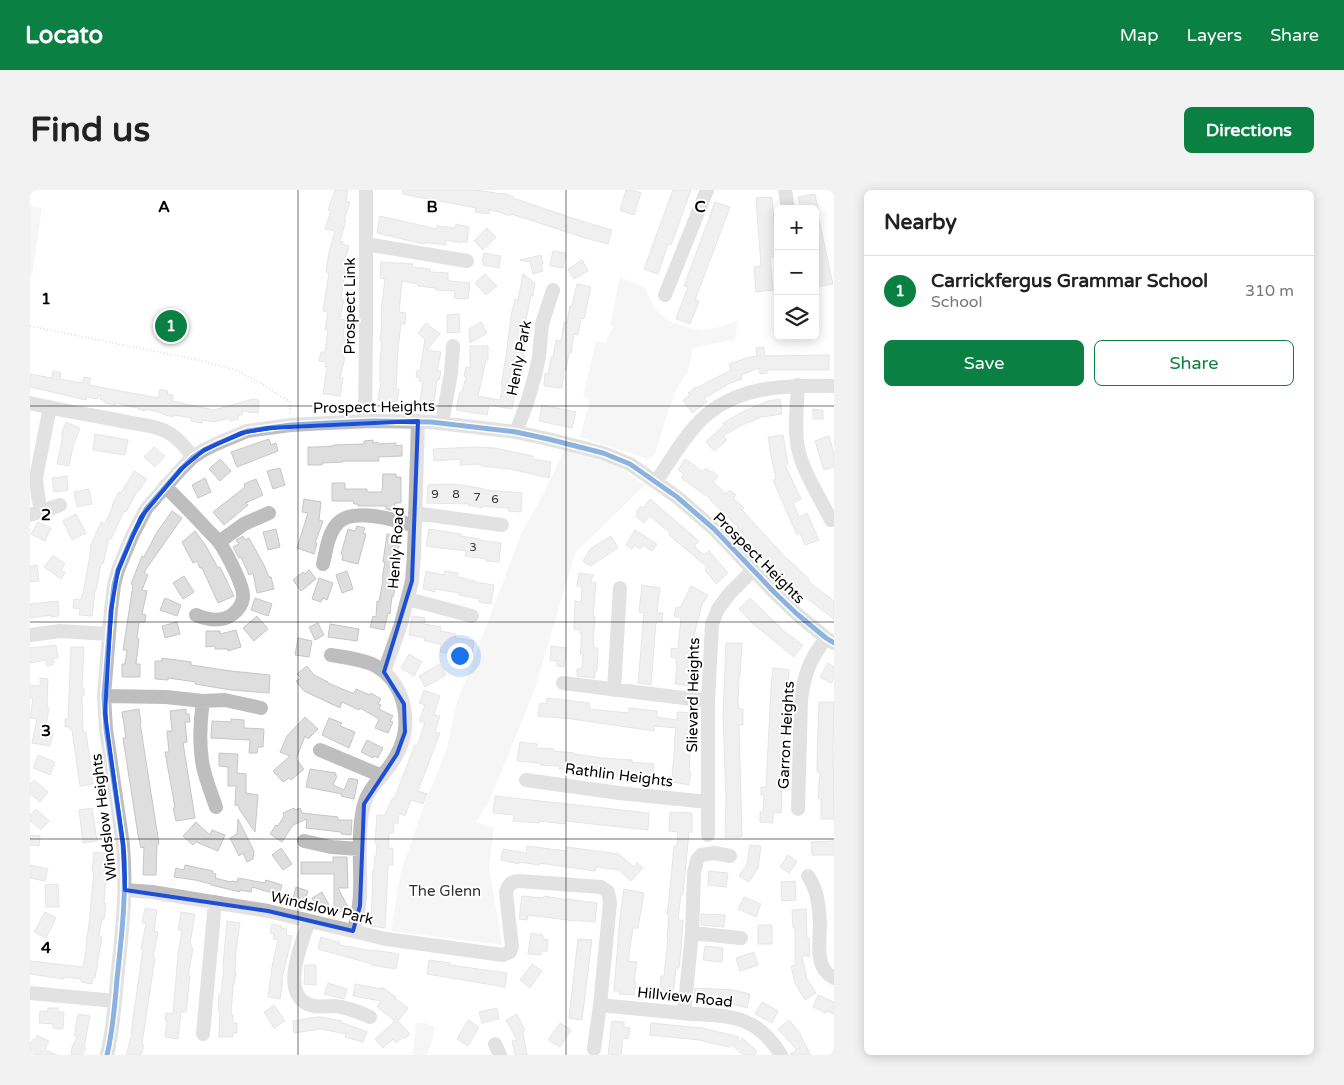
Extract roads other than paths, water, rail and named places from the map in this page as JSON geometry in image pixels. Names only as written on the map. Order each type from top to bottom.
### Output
[{"type":"street","name":"Prospect Link","points":[[364,421],[366,190]]},
{"type":"street","points":[[665,295],[707,190]]},
{"type":"street","points":[[785,190],[787,205]]},
{"type":"street","points":[[366,244],[467,261]]},
{"type":"street","name":"Henly Park","points":[[516,432],[535,375],[539,357],[542,324],[553,290]]},
{"type":"street","points":[[442,423],[451,373],[453,346]]},
{"type":"street","points":[[656,482],[695,427],[709,413],[728,401],[746,393],[772,387],[798,385],[834,386]]},
{"type":"street","points":[[798,385],[796,436],[798,450],[831,520]]},
{"type":"street","points":[[30,403],[102,416],[165,431],[178,440],[193,457]]},
{"type":"street","points":[[50,408],[38,462],[36,513],[60,505]]},
{"type":"street","name":"Prospect Heights","points":[[165,486],[193,457],[216,444],[241,433],[290,425],[364,421],[418,421],[516,432],[548,439],[603,453],[630,464],[656,482],[677,497],[714,529],[774,593],[830,640]]},
{"type":"street","name":"Henly Road","points":[[384,672],[408,599],[414,554],[418,421]]},
{"type":"street","points":[[165,486],[219,542],[234,570],[243,593],[242,602],[238,609],[226,618],[209,620],[196,615]]},
{"type":"street","name":"Windslow Heights","points":[[107,1055],[115,1001],[125,890],[123,845],[106,729],[104,696],[108,634],[114,585],[124,555],[141,517],[165,486]]},
{"type":"street","points":[[219,542],[244,524],[269,513]]},
{"type":"street","points":[[323,564],[332,533],[335,526],[341,520],[360,516],[375,516],[502,525]]},
{"type":"street","name":"Slievard Heights","points":[[708,835],[708,701],[712,624],[718,609],[730,593],[753,570]]},
{"type":"street","points":[[614,690],[620,588]]},
{"type":"street","points":[[408,599],[472,616]]},
{"type":"street","points":[[30,635],[60,631],[108,634]]},
{"type":"street","name":"Garron Heights","points":[[798,809],[803,682],[810,663],[830,640]]},
{"type":"street","points":[[331,655],[369,663],[384,672],[400,694],[406,717],[405,732],[400,748],[393,761],[370,789],[361,816],[360,906],[353,931]]},
{"type":"street","points":[[563,683],[708,701]]},
{"type":"street","points":[[104,696],[166,696],[204,701],[225,700],[260,708]]},
{"type":"street","points":[[204,701],[200,725],[201,752],[203,767],[216,806]]},
{"type":"street","points":[[320,750],[382,776]]},
{"type":"street","name":"Rathlin Heights","points":[[526,780],[619,793],[708,802]]},
{"type":"street","points":[[304,841],[331,847],[360,849]]},
{"type":"street","points":[[684,1013],[697,860],[701,855],[709,853],[730,856]]},
{"type":"street","points":[[808,876],[814,884],[818,900],[821,963],[827,973],[834,978]]},
{"type":"street","name":"Windslow Park","points":[[125,890],[152,892],[268,911],[386,940],[501,955],[511,951],[512,941],[506,892],[512,883],[519,880],[599,887],[605,889],[609,894],[610,903],[600,1005]]},
{"type":"street","points":[[203,1034],[215,902]]},
{"type":"street","points":[[309,921],[296,964],[295,984],[297,993],[304,1001],[312,1005],[352,1009],[370,1017]]},
{"type":"street","points":[[692,933],[741,938]]},
{"type":"street","points":[[30,993],[115,1001]]},
{"type":"street","points":[[594,1050],[600,1005]]},
{"type":"street","name":"Hillview Road","points":[[600,1005],[722,1015],[736,1018],[761,1030],[781,1055]]},
{"type":"place","name":"Carrickfergus Grammar School","points":[[171,326]]},
{"type":"park label","name":"The Glenn","points":[[445,891]]}]
